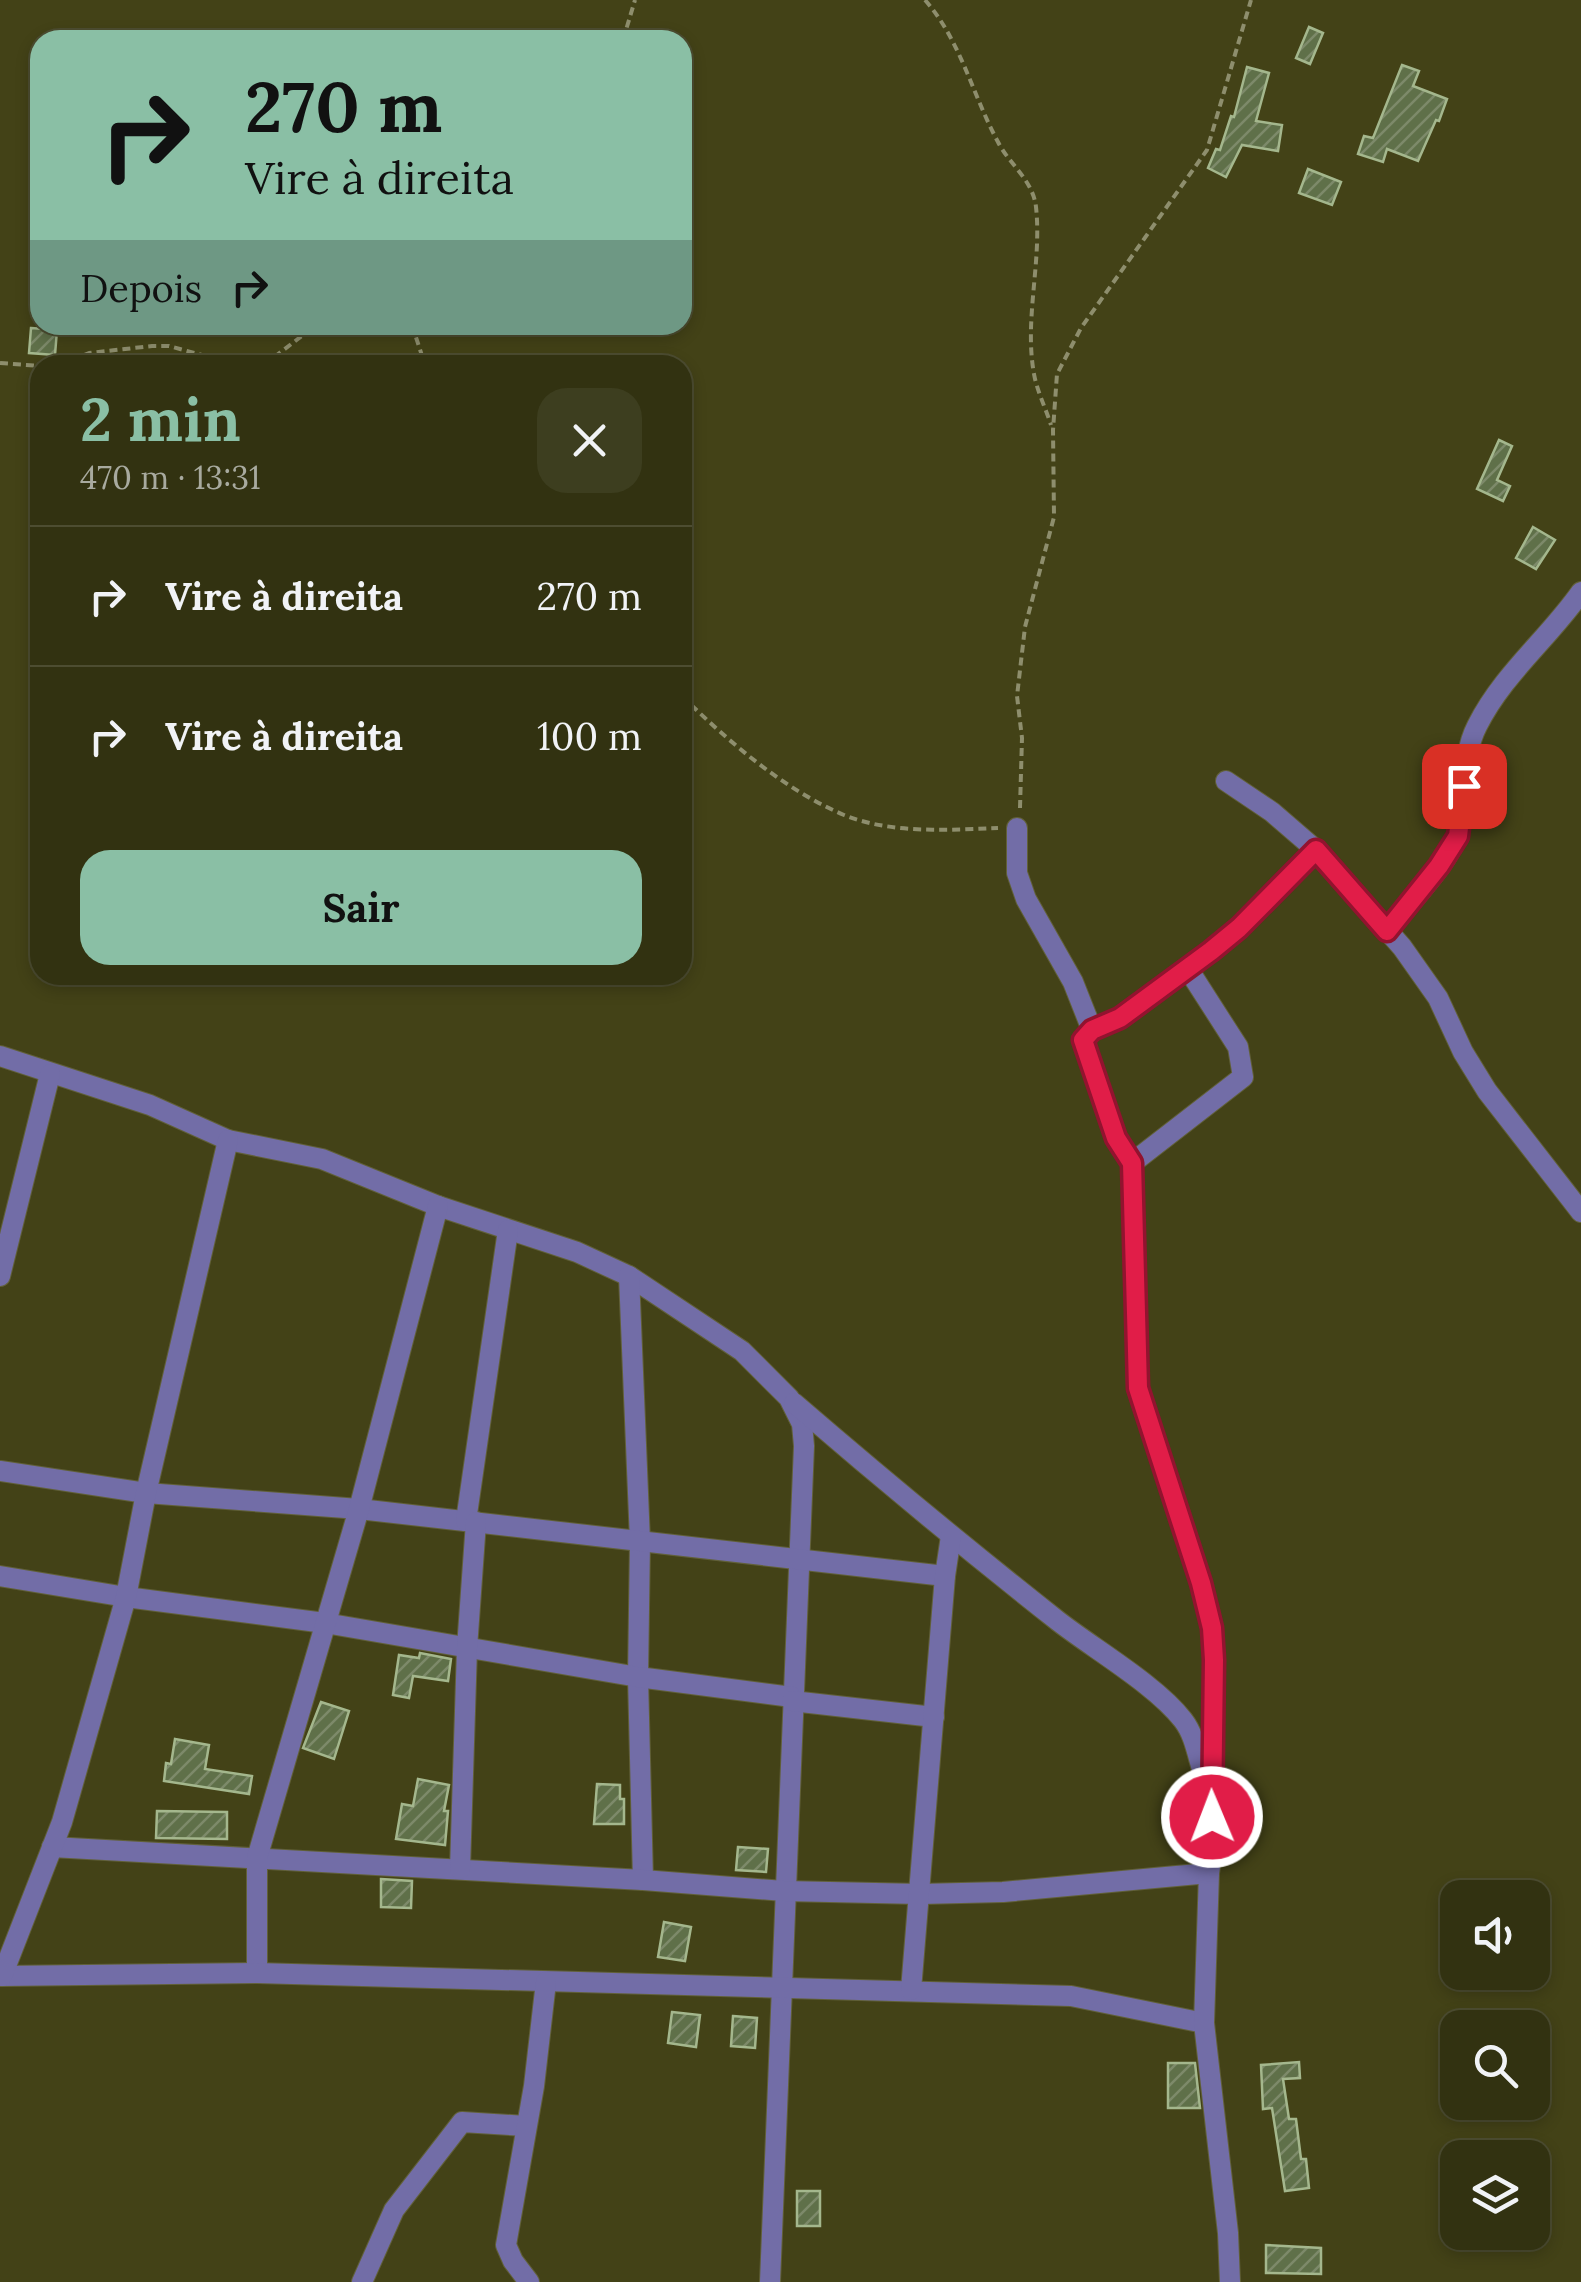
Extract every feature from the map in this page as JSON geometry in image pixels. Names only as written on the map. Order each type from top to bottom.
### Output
[{"type":"street","points":[[1387,931],[1458,836],[1465,764],[1475,729],[1503,682],[1581,592]]},
{"type":"street","points":[[1226,781],[1272,812],[1316,850],[1402,947],[1438,998],[1487,1092],[1580,1209]]},
{"type":"street","points":[[1017,828],[1017,873],[1026,899],[1074,982],[1092,1030]]},
{"type":"street","points":[[1230,2282],[1228,2232],[1204,2023],[1214,1840],[1212,1628],[1138,1388],[1132,1163],[1116,1138],[1083,1040],[1092,1030],[1120,1018],[1239,928],[1316,850]]},
{"type":"street","points":[[1132,1163],[1243,1077],[1238,1047],[1188,969]]},
{"type":"street","points":[[0,1056],[150,1105],[228,1140],[322,1159],[438,1206],[577,1252],[629,1276],[742,1351],[789,1398],[951,1536],[1182,1718],[1192,1734],[1198,1764],[1211,1794]]},
{"type":"street","points":[[0,1276],[50,1074]]},
{"type":"street","points":[[228,1140],[146,1493],[126,1597],[52,1847],[1,1976],[257,1973],[1070,1996],[1204,2023]]},
{"type":"street","points":[[257,1973],[257,1858],[360,1509],[438,1206]]},
{"type":"street","points":[[460,1870],[471,1522],[508,1230]]},
{"type":"street","points":[[629,1276],[640,1541],[638,1678],[643,1880]]},
{"type":"street","points":[[770,2282],[804,1446],[802,1424],[789,1398]]},
{"type":"street","points":[[0,1471],[146,1493],[360,1509],[945,1576]]},
{"type":"street","points":[[912,1990],[951,1536]]},
{"type":"street","points":[[0,1576],[325,1624],[638,1678],[934,1717]]},
{"type":"street","points":[[52,1847],[643,1880],[784,1892],[1003,1892],[1210,1873]]},
{"type":"street","points":[[530,2282],[513,2261],[506,2244],[546,1982]]},
{"type":"street","points":[[362,2282],[394,2210],[462,2122],[526,2126]]},
{"type":"path","points":[[626,30],[635,0]]},
{"type":"path","points":[[925,0],[956,45],[999,145],[1020,171],[1035,200],[1038,230],[1031,316],[1034,375],[1052,430]]},
{"type":"path","points":[[692,705],[778,779],[846,816],[938,831],[1017,828],[1022,770],[1016,696],[1025,627],[1054,518],[1052,430],[1057,374],[1080,328],[1207,150],[1251,0]]},
{"type":"path","points":[[277,355],[303,335]]},
{"type":"path","points":[[84,355],[169,346],[202,355]]},
{"type":"path","points":[[0,363],[30,365]]},
{"type":"building","points":[[1309,27],[1323,33],[1310,64],[1296,58]]},
{"type":"building","points":[[1402,65],[1419,71],[1413,86],[1447,99],[1439,121],[1436,120],[1418,161],[1387,149],[1383,162],[1358,154],[1364,136],[1373,138]]},
{"type":"building","points":[[1247,67],[1269,73],[1256,121],[1282,125],[1278,151],[1242,145],[1226,177],[1208,168],[1216,149],[1220,150],[1231,116],[1234,117]]},
{"type":"building","points":[[1308,169],[1341,182],[1332,205],[1299,193]]},
{"type":"building","points":[[30,335],[57,335],[55,355],[29,353]]},
{"type":"building","points":[[1499,440],[1512,446],[1497,480],[1510,486],[1503,501],[1477,489]]},
{"type":"building","points":[[1533,527],[1555,540],[1536,569],[1516,558]]},
{"type":"building","points":[[420,1653],[451,1659],[448,1681],[413,1676],[409,1698],[393,1695],[399,1655],[419,1658]]},
{"type":"building","points":[[321,1702],[349,1711],[334,1759],[303,1748]]},
{"type":"building","points":[[175,1739],[209,1745],[205,1769],[252,1776],[249,1794],[164,1781]]},
{"type":"building","points":[[418,1779],[449,1785],[444,1811],[448,1811],[445,1845],[396,1839],[402,1804],[413,1806]]},
{"type":"building","points":[[597,1784],[620,1785],[624,1824],[594,1824]]},
{"type":"building","points":[[157,1811],[227,1812],[227,1839],[156,1838]]},
{"type":"building","points":[[738,1847],[768,1849],[766,1872],[736,1870]]},
{"type":"building","points":[[381,1879],[412,1881],[411,1908],[381,1907]]},
{"type":"building","points":[[664,1922],[691,1927],[685,1961],[658,1957]]},
{"type":"building","points":[[672,2012],[700,2015],[696,2047],[668,2043]]},
{"type":"building","points":[[733,2016],[757,2018],[755,2048],[731,2046]]},
{"type":"building","points":[[1299,2062],[1300,2078],[1283,2079],[1289,2119],[1296,2119],[1301,2159],[1306,2159],[1309,2188],[1285,2191],[1272,2108],[1263,2109],[1261,2065]]},
{"type":"building","points":[[1168,2063],[1195,2063],[1200,2108],[1168,2108]]},
{"type":"building","points":[[797,2191],[820,2191],[820,2226],[797,2226]]},
{"type":"building","points":[[1266,2245],[1321,2248],[1321,2274],[1266,2273]]},
{"type":"route","points":[[1212,1817],[1212,1628],[1138,1388],[1132,1163],[1116,1138],[1083,1040],[1092,1030],[1120,1018],[1211,951],[1316,850],[1387,931],[1458,836],[1464,786]]}]
